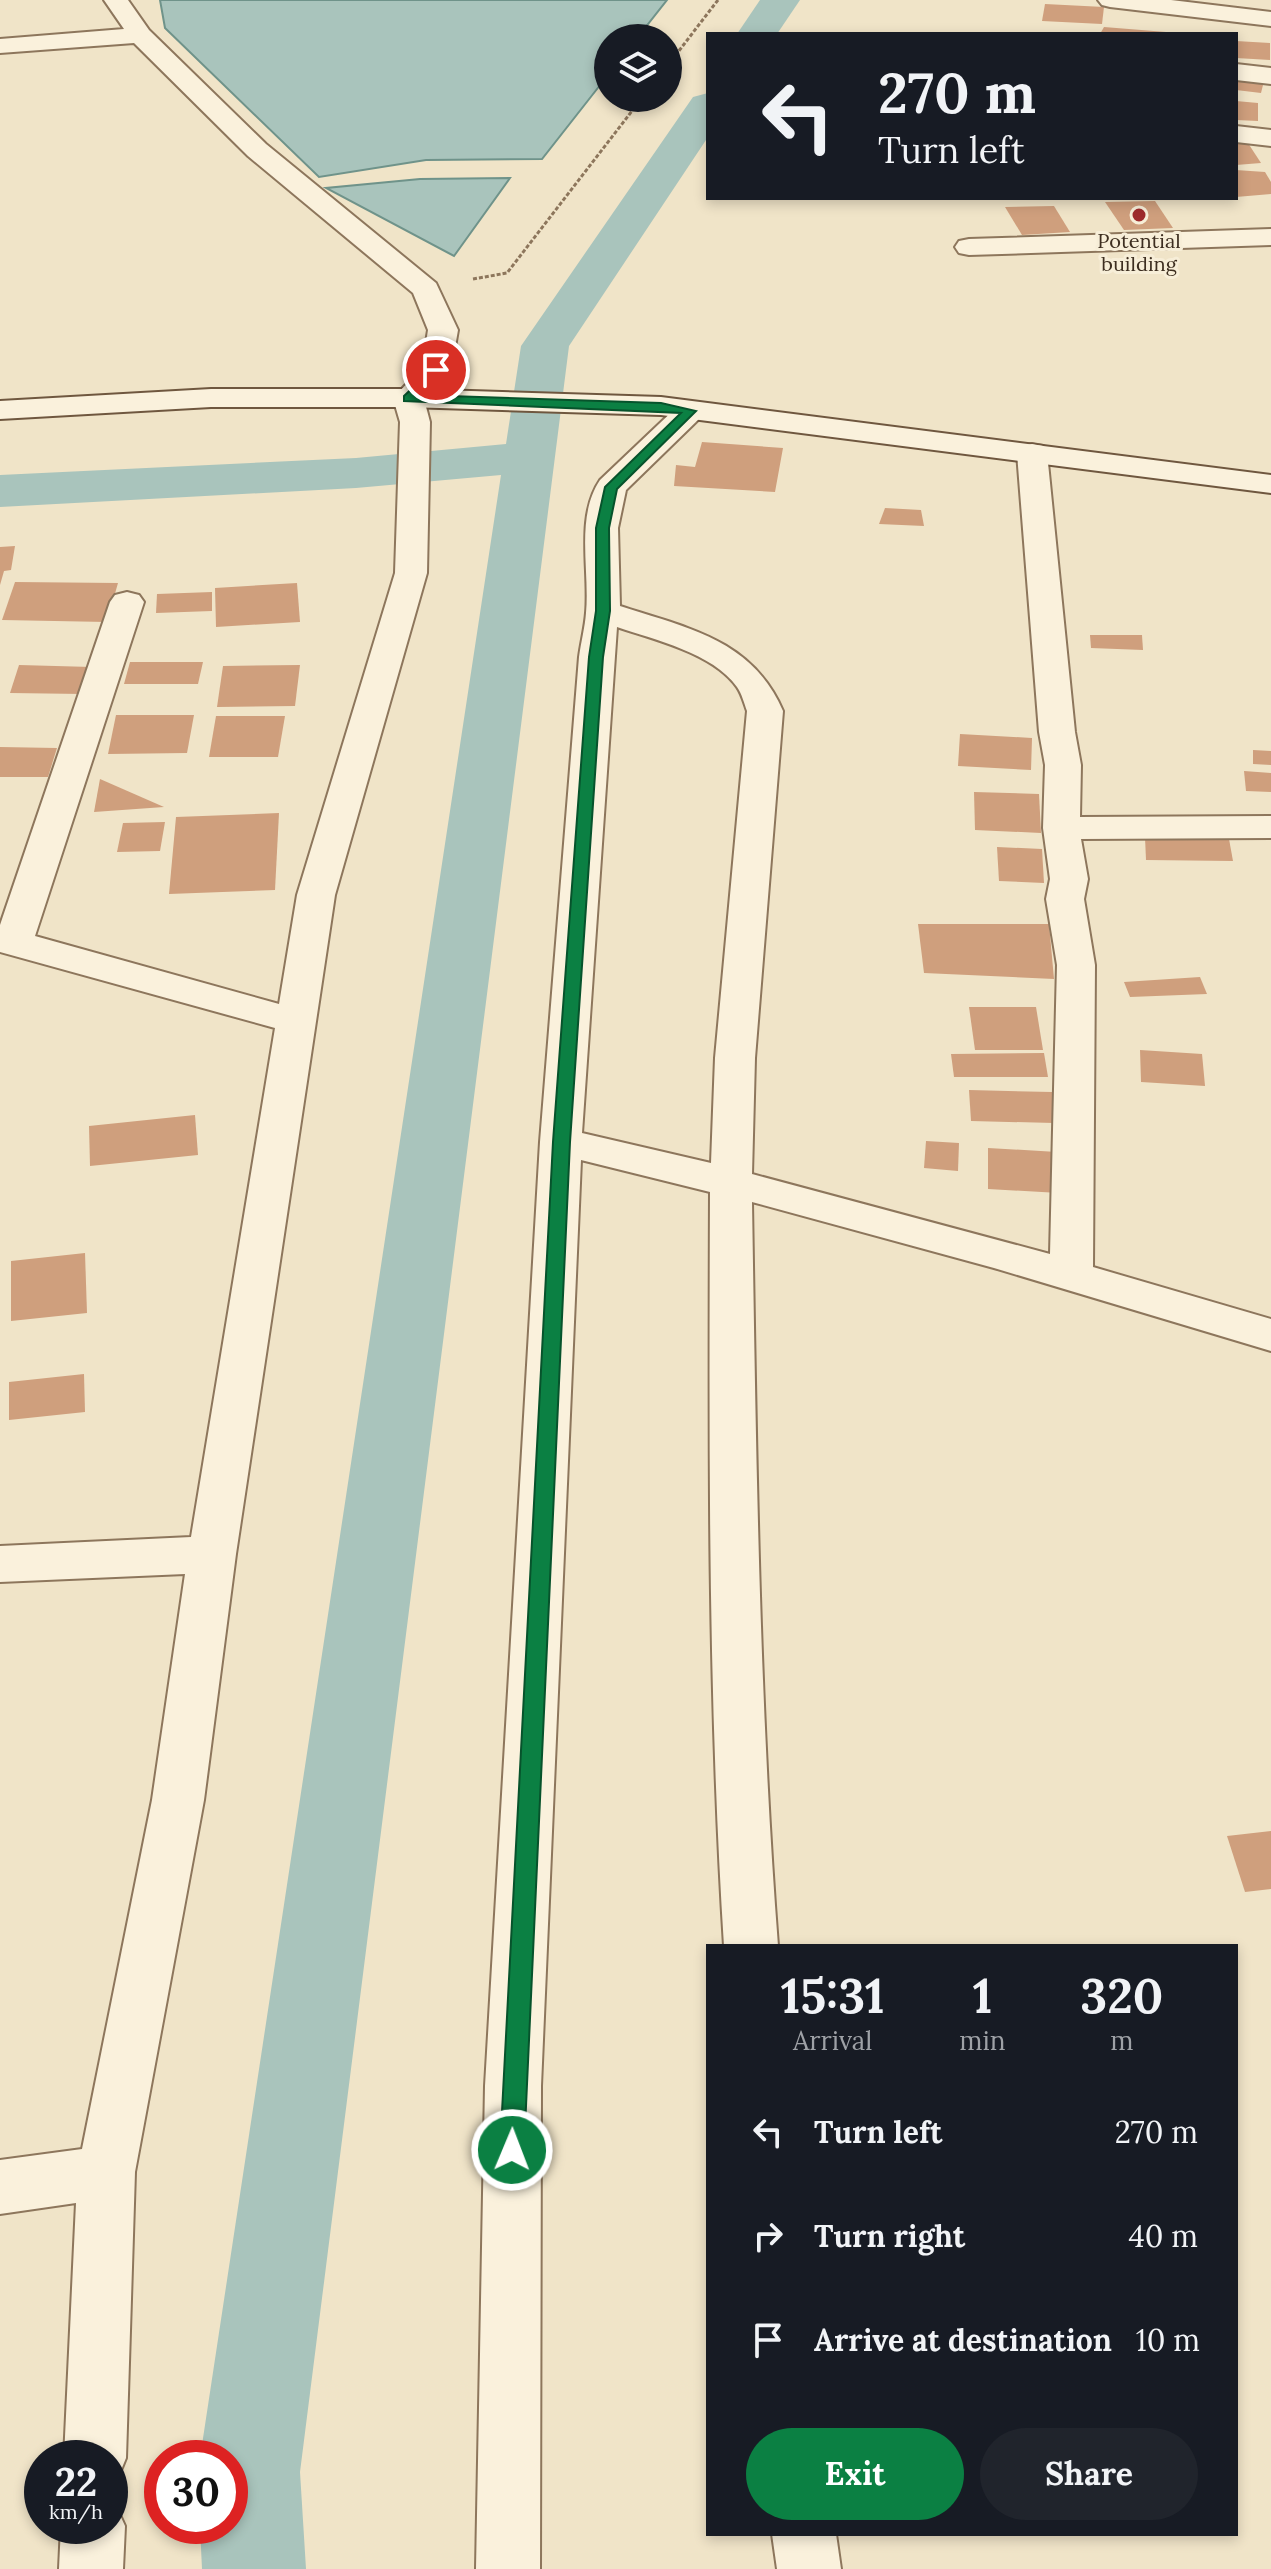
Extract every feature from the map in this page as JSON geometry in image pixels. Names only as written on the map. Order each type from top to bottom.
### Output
[{"type":"street","points":[[96,2440],[106,2172],[178,1800],[212,1554],[316,895],[411,573],[420,407],[436,370],[443,330],[426,289],[257,150],[140,35],[116,0]]},
{"type":"street","points":[[1110,0],[1271,19]]},
{"type":"street","points":[[0,46],[140,35]]},
{"type":"street","points":[[1238,72],[1271,76]]},
{"type":"street","points":[[1238,134],[1271,138]]},
{"type":"street","points":[[969,247],[1271,237]]},
{"type":"street","points":[[0,410],[211,398],[420,407],[676,409],[1271,484]]},
{"type":"street","points":[[508,2569],[513,2086],[561,1142],[596,657],[603,611],[602,528],[611,487],[676,409]]},
{"type":"street","points":[[1032,453],[1057,732],[1063,765],[1061,828],[1069,879],[1065,899],[1076,965],[1071,1274]]},
{"type":"street","points":[[127,602],[6,940],[298,1022]]},
{"type":"street","points":[[603,611],[698,644],[726,660],[751,681],[765,711],[735,1058],[731,1181],[732,1397],[742,1817],[751,1944]]},
{"type":"street","points":[[1061,828],[1271,827]]},
{"type":"street","points":[[561,1142],[731,1181],[1071,1274],[1271,1335]]},
{"type":"street","points":[[0,1564],[212,1554]]},
{"type":"street","points":[[0,2187],[106,2172]]},
{"type":"street","points":[[804,2536],[809,2569]]},
{"type":"street","points":[[91,2569],[92,2544]]},
{"type":"path","points":[[682,47],[718,0]]},
{"type":"path","points":[[426,289],[507,273],[631,112]]},
{"type":"water","points":[[160,0],[667,0],[648,24],[594,24],[594,93],[542,159],[426,160],[319,177],[165,28]]},
{"type":"water","points":[[510,178],[454,256],[326,188],[420,179]]},
{"type":"building","points":[[1045,4],[1104,7],[1102,24],[1042,21]]},
{"type":"building","points":[[1104,27],[1166,32],[1101,32]]},
{"type":"building","points":[[1238,41],[1270,43],[1270,60],[1238,58]]},
{"type":"building","points":[[1238,75],[1265,77],[1261,93],[1238,90]]},
{"type":"building","points":[[1238,101],[1258,103],[1258,121],[1238,120]]},
{"type":"building","points":[[1238,136],[1244,137],[1261,163],[1238,165]]},
{"type":"building","name":"Potential building","points":[[1238,170],[1265,172],[1271,182],[1271,194],[1238,197]]},
{"type":"building","name":"Potential building","points":[[1155,201],[1173,228],[1124,230],[1105,202]]},
{"type":"building","name":"Potential building","points":[[1054,206],[1070,232],[1022,235],[1005,207]]},
{"type":"building","points":[[702,442],[783,448],[775,492],[674,486],[676,465],[695,467]]},
{"type":"building","points":[[885,508],[921,510],[924,526],[879,524]]},
{"type":"building","points":[[15,546],[11,570],[4,571],[0,585],[0,547]]},
{"type":"building","points":[[15,582],[118,583],[107,622],[2,620]]},
{"type":"building","points":[[297,583],[300,622],[216,627],[215,588]]},
{"type":"building","points":[[212,592],[212,611],[156,613],[157,594]]},
{"type":"building","points":[[1090,635],[1142,635],[1143,650],[1091,648]]},
{"type":"building","points":[[130,662],[203,662],[198,684],[124,684]]},
{"type":"building","points":[[19,665],[92,667],[83,694],[10,693]]},
{"type":"building","points":[[300,665],[295,706],[217,707],[223,666]]},
{"type":"building","points":[[116,715],[194,715],[187,753],[108,754]]},
{"type":"building","points":[[216,716],[285,716],[278,757],[209,757]]},
{"type":"building","points":[[960,734],[1032,738],[1031,770],[958,766]]},
{"type":"building","points":[[0,747],[57,748],[48,777],[0,777]]},
{"type":"building","points":[[1253,750],[1271,751],[1271,765],[1253,764]]},
{"type":"building","points":[[1244,771],[1271,773],[1271,792],[1246,791]]},
{"type":"building","points":[[100,779],[164,807],[94,812]]},
{"type":"building","points":[[974,792],[1039,794],[1041,833],[975,830]]},
{"type":"building","points":[[279,813],[275,890],[169,894],[176,817]]},
{"type":"building","points":[[165,822],[160,851],[117,852],[123,823]]},
{"type":"building","points":[[1145,837],[1229,839],[1233,861],[1146,860]]},
{"type":"building","points":[[997,847],[1042,849],[1044,883],[999,881]]},
{"type":"building","points":[[918,924],[1049,924],[1054,979],[924,973]]},
{"type":"building","points":[[1200,977],[1207,994],[1130,997],[1124,982]]},
{"type":"building","points":[[969,1007],[1036,1007],[1043,1050],[975,1050]]},
{"type":"building","points":[[1140,1050],[1202,1054],[1205,1086],[1141,1082]]},
{"type":"building","points":[[1044,1053],[1048,1077],[954,1077],[951,1054]]},
{"type":"building","points":[[969,1090],[1052,1092],[1054,1123],[971,1121]]},
{"type":"building","points":[[195,1115],[198,1155],[90,1166],[89,1126]]},
{"type":"building","points":[[926,1141],[959,1143],[958,1171],[924,1168]]},
{"type":"building","points":[[988,1148],[1057,1152],[1059,1193],[988,1189]]},
{"type":"building","points":[[85,1253],[87,1313],[11,1321],[11,1261]]},
{"type":"building","points":[[84,1374],[85,1412],[9,1420],[9,1382]]},
{"type":"building","points":[[1271,1831],[1271,1889],[1245,1892],[1227,1836]]},
{"type":"waterway","points":[[758,32],[780,0]]},
{"type":"waterway","points":[[254,2569],[249,2472],[545,346],[706,109]]},
{"type":"waterway","points":[[0,491],[356,473],[529,457]]},
{"type":"place","name":"Potential building","points":[[1139,215]]},
{"type":"route","points":[[436,370],[408,398],[661,406],[690,411],[611,487],[602,528],[603,611],[596,657],[561,1142],[512,2150]]}]
